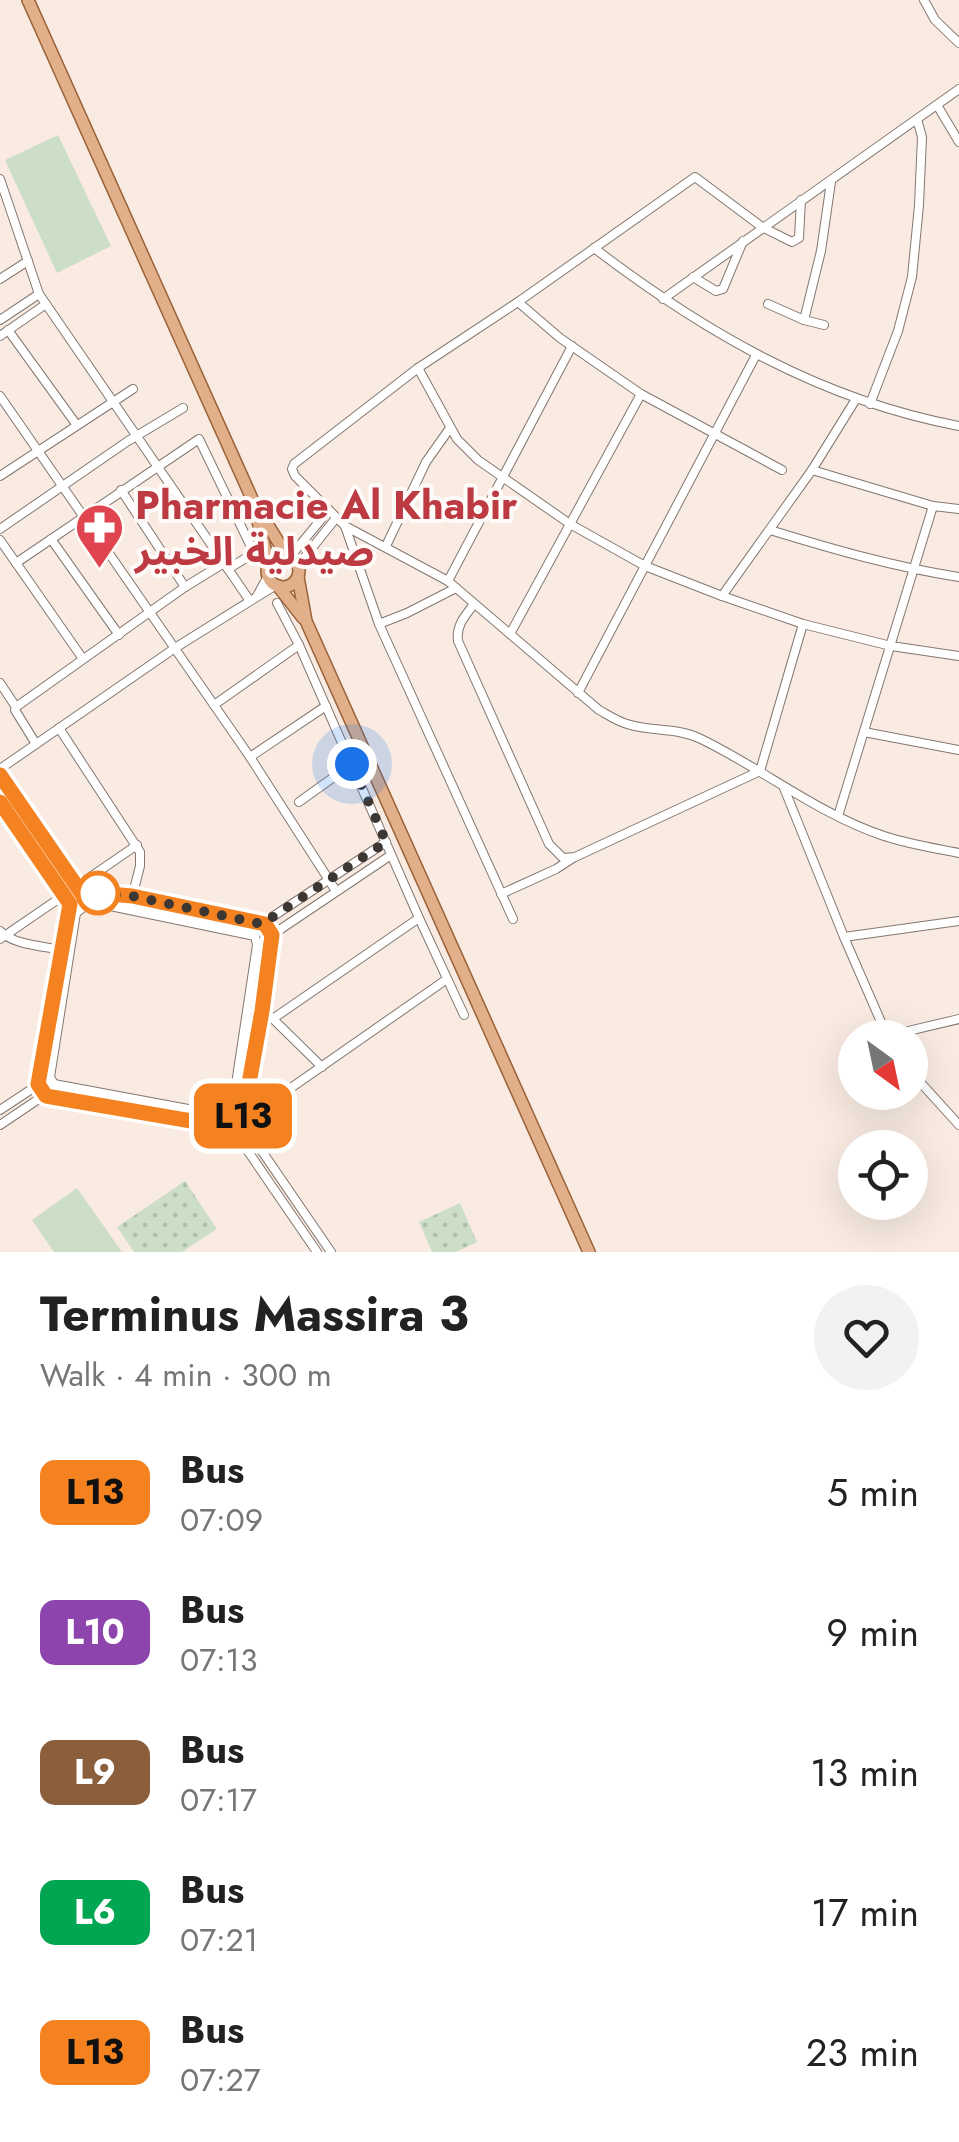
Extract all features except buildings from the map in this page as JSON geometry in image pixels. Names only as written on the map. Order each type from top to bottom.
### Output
[{"type":"main road","points":[[28,0],[253,502],[273,578],[306,621],[589,1252]]},
{"type":"main road","points":[[253,502],[289,556],[296,560],[306,621]]},
{"type":"main road","points":[[273,578],[274,558],[289,556]]},
{"type":"main road","points":[[273,578],[290,586],[299,574]]},
{"type":"street","points":[[924,0],[935,20],[959,43]]},
{"type":"street","points":[[663,299],[959,89]]},
{"type":"street","points":[[937,105],[959,142]]},
{"type":"street","points":[[870,404],[898,331],[912,277],[920,206],[922,137],[917,118]]},
{"type":"street","points":[[801,200],[799,238],[788,241],[762,227],[695,177],[418,368],[292,469],[345,526],[452,585],[599,710],[627,724],[685,732],[699,738],[784,788],[884,836],[959,853]]},
{"type":"street","points":[[0,178],[39,294],[226,566],[253,599]]},
{"type":"street","points":[[804,320],[821,252],[831,181]]},
{"type":"street","points":[[693,277],[716,291],[723,289],[743,241]]},
{"type":"street","points":[[594,248],[663,299],[756,355],[870,404],[959,426]]},
{"type":"street","points":[[0,279],[28,261]]},
{"type":"street","points":[[0,320],[39,294]]},
{"type":"street","points":[[518,302],[560,338],[640,394],[782,470]]},
{"type":"street","points":[[46,304],[4,333],[76,424]]},
{"type":"street","points":[[768,304],[824,325]]},
{"type":"street","points":[[379,624],[452,585],[572,346]]},
{"type":"street","points":[[578,693],[756,355]]},
{"type":"street","points":[[418,368],[450,428],[467,450],[570,524],[645,566],[803,624],[891,646],[959,656]]},
{"type":"street","points":[[1,473],[133,388]]},
{"type":"street","points":[[510,634],[640,394]]},
{"type":"street","points":[[0,396],[250,757],[336,892]]},
{"type":"street","points":[[722,596],[812,470],[856,399]]},
{"type":"street","points":[[0,529],[183,408]]},
{"type":"street","points":[[386,546],[426,462],[450,428]]},
{"type":"street","points":[[16,563],[199,439],[254,552],[185,587],[16,707]]},
{"type":"street","points":[[812,470],[932,506],[959,509]]},
{"type":"street","points":[[121,490],[185,587]]},
{"type":"street","points":[[838,816],[932,506]]},
{"type":"street","points":[[289,556],[328,511]]},
{"type":"street","points":[[299,574],[304,558],[336,518]]},
{"type":"street","points":[[345,526],[379,624],[513,919]]},
{"type":"street","points":[[770,530],[837,551],[959,578]]},
{"type":"street","points":[[51,538],[119,635]]},
{"type":"street","points":[[0,540],[82,659]]},
{"type":"street","points":[[89,904],[0,772],[175,648],[253,599],[273,578]]},
{"type":"street","points":[[277,603],[464,1015]]},
{"type":"street","points":[[474,604],[461,622],[458,641],[549,844],[564,858],[575,858]]},
{"type":"street","points":[[501,894],[760,771],[803,624]]},
{"type":"street","points":[[214,706],[299,645]]},
{"type":"street","points":[[0,684],[36,744]]},
{"type":"street","points":[[250,757],[326,706]]},
{"type":"street","points":[[59,728],[140,852],[129,909]]},
{"type":"street","points":[[864,732],[959,750]]},
{"type":"street","points":[[299,802],[352,764]]},
{"type":"street","points":[[784,788],[881,1020]]},
{"type":"street","points":[[0,802],[76,913]]},
{"type":"street","points":[[246,934],[386,842]]},
{"type":"street","points":[[1,936],[67,900],[137,845]]},
{"type":"street","points":[[257,945],[391,855]]},
{"type":"street","points":[[80,890],[132,896],[267,926],[272,935],[242,1122]]},
{"type":"street","points":[[0,1125],[46,1096],[52,1080],[66,951],[67,900]]},
{"type":"street","points":[[317,1252],[232,1128],[257,945],[255,936],[96,902],[76,913],[38,1084],[46,1096],[232,1128],[447,978]]},
{"type":"street","points":[[274,1018],[419,918]]},
{"type":"street","points":[[844,936],[959,922]]},
{"type":"street","points":[[1,936],[66,951]]},
{"type":"street","points":[[262,1011],[274,1018],[322,1067]]},
{"type":"street","points":[[928,1027],[959,1019]]},
{"type":"street","points":[[0,1110],[38,1084],[52,1080],[231,1117],[242,1122],[330,1252]]},
{"type":"street","points":[[928,1091],[959,1125]]},
{"type":"green space","points":[[58,135],[111,246],[57,273],[5,160]]},
{"type":"green space","points":[[185,1181],[217,1229],[182,1252],[134,1252],[117,1227]]},
{"type":"green space","points":[[77,1188],[122,1252],[54,1252],[32,1220]]},
{"type":"green space","points":[[460,1203],[477,1242],[456,1252],[432,1252],[419,1222]]},
{"type":"bus line","name":"L13","points":[[0,775],[82,894],[132,896],[265,924],[271,930],[262,1011],[242,1122],[232,1128],[46,1096],[38,1084],[70,904],[0,802]]},
{"type":"place","name":"Pharmacie Al Khabir صيدلية الخبير","points":[[100,570]]},
{"type":"route","points":[[98,893],[132,896],[262,924],[386,842],[352,764]]}]
